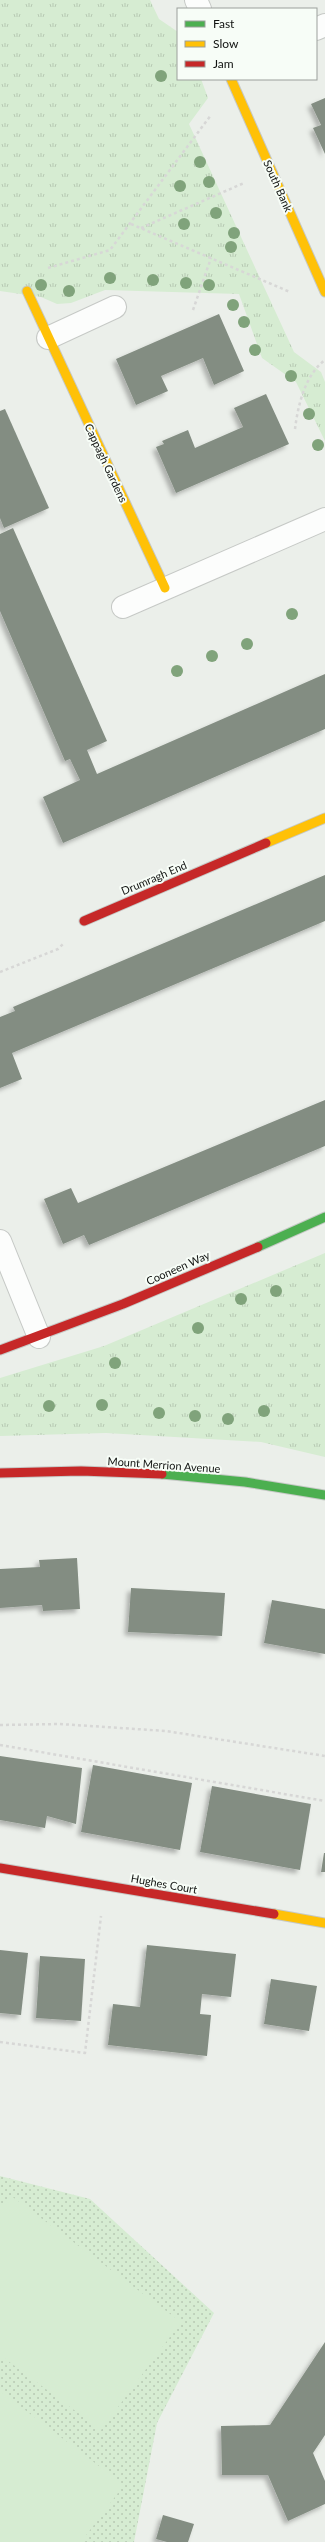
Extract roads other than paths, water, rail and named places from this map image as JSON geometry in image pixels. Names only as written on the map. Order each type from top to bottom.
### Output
[{"type":"street","name":"South Bank","points":[[232,82],[325,292]]},
{"type":"street","name":"Cappagh Gardens","points":[[27,291],[165,588]]},
{"type":"street","points":[[48,338],[114,307]]},
{"type":"street","points":[[123,607],[325,519]]},
{"type":"street","name":"Drumragh End","points":[[84,921],[325,818]]},
{"type":"street","name":"Cooneen Way","points":[[0,1350],[39,1337],[166,1287],[325,1216]]},
{"type":"street","points":[[0,1241],[39,1337]]},
{"type":"street","name":"Mount Merrion Avenue","points":[[0,1472],[53,1470],[163,1475],[280,1486],[325,1495]]},
{"type":"street","name":"Hughes Court","points":[[0,1868],[325,1923]]}]
